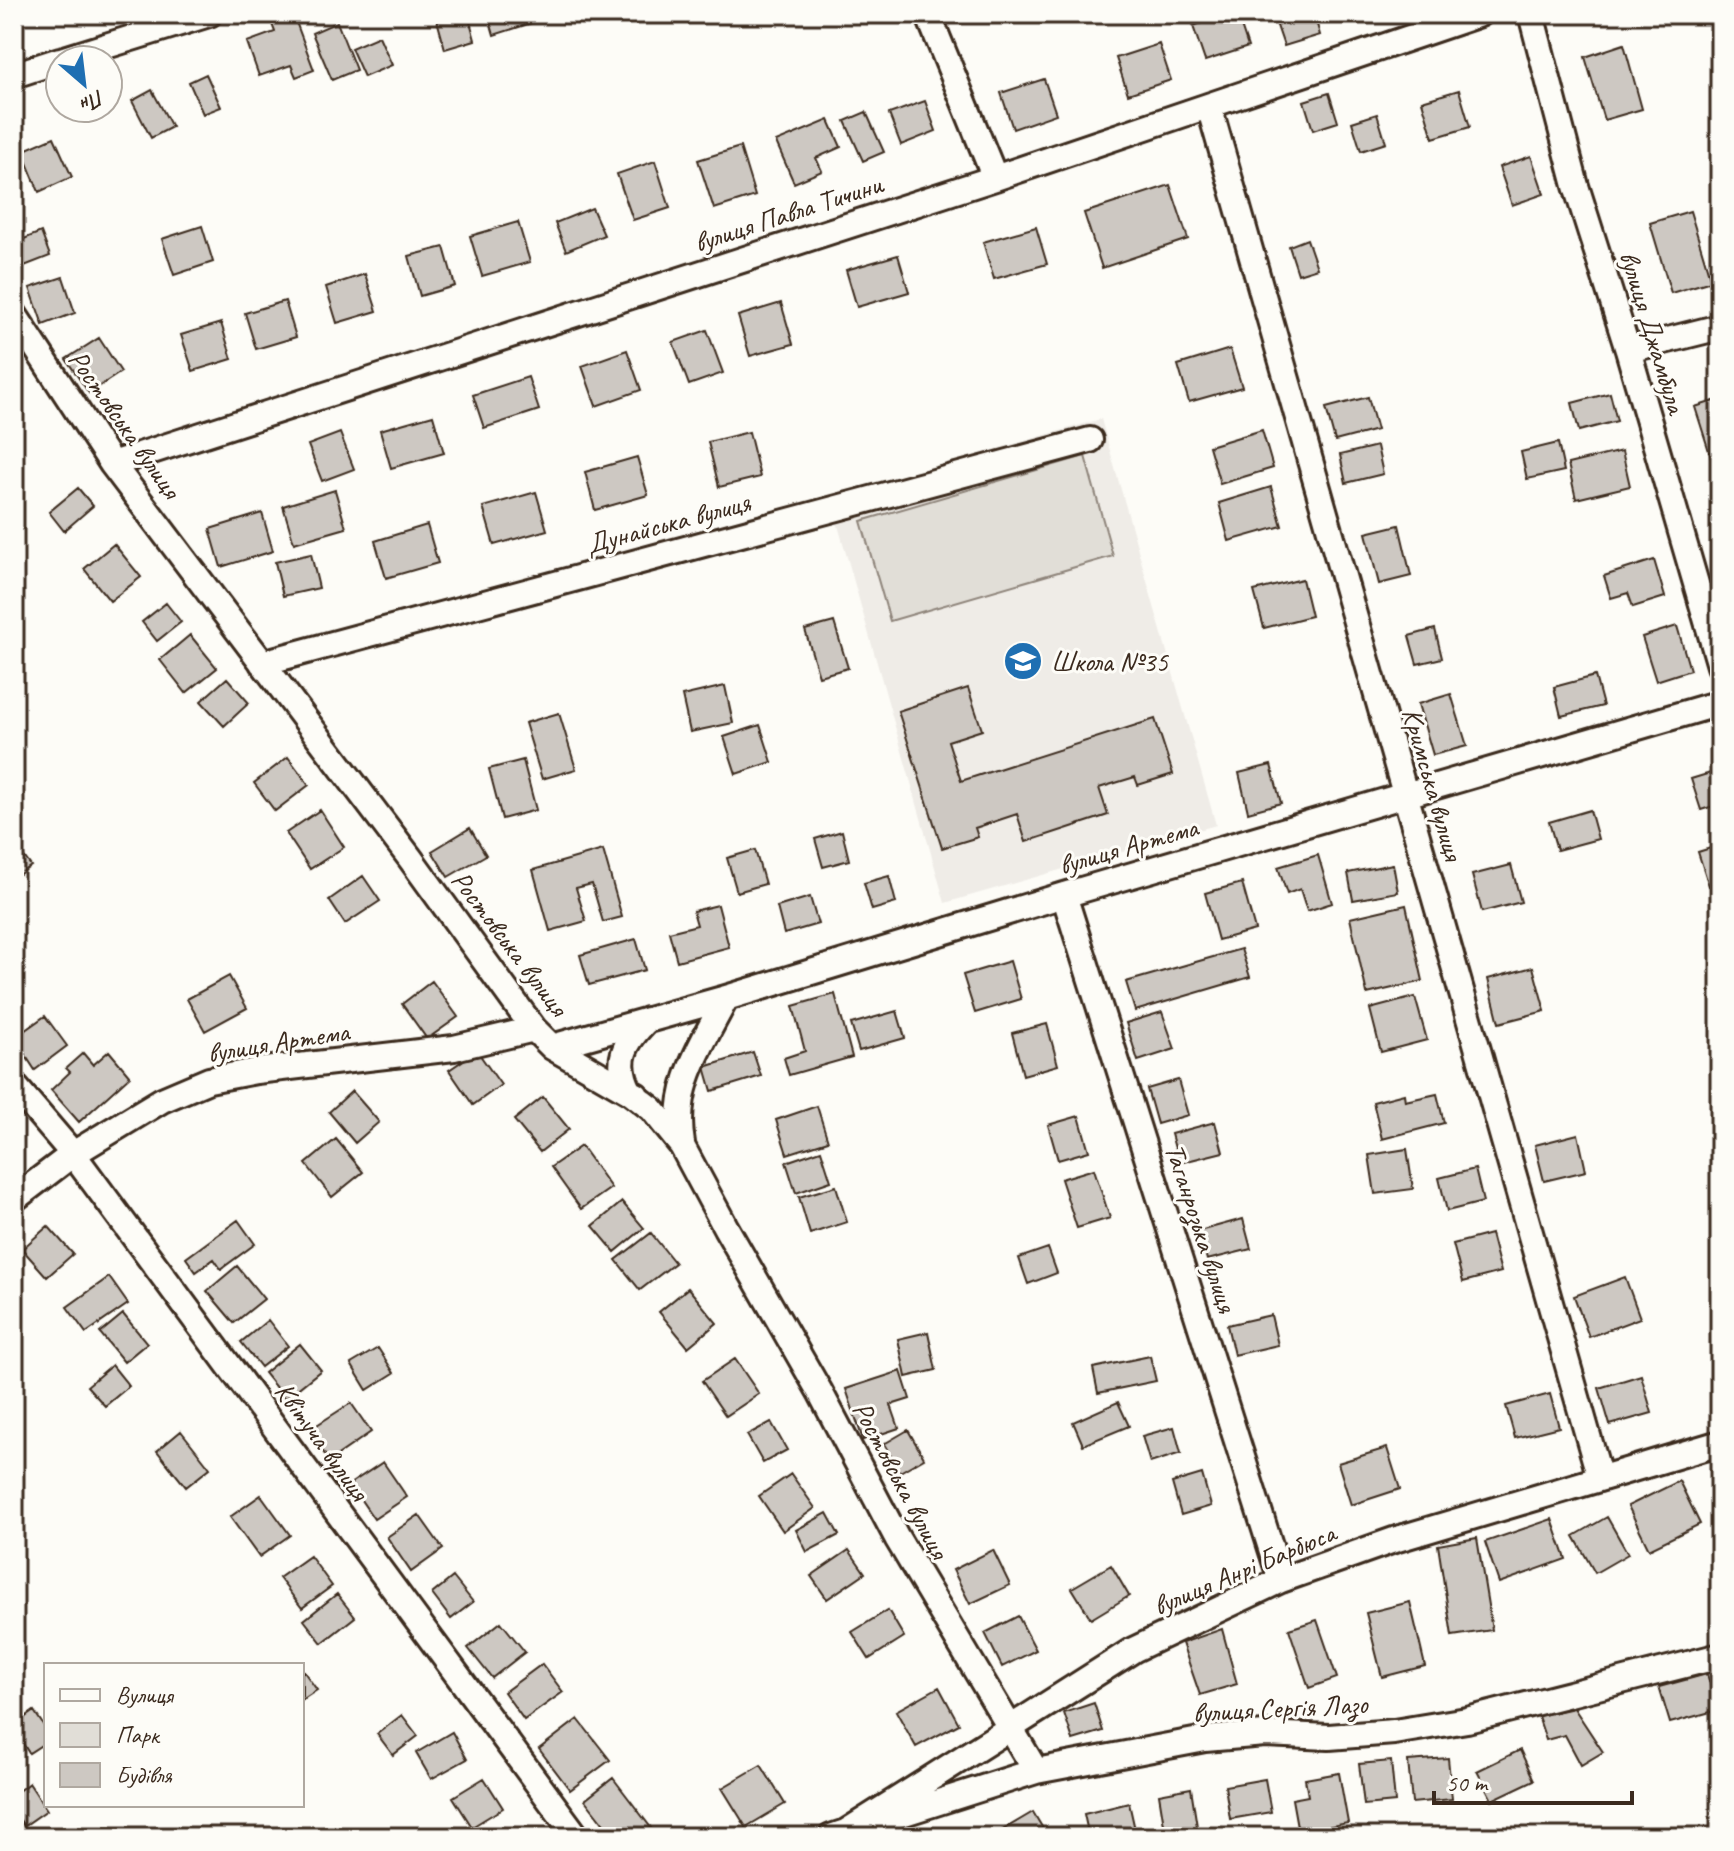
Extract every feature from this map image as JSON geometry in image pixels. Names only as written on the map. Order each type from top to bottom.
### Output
[{"type":"street","points":[[112,44],[209,14]]},
{"type":"street","points":[[928,14],[995,178]]},
{"type":"street","name":"вулиця Павла Тичини","points":[[112,464],[995,178],[1480,14]]},
{"type":"street","name":"вулиця Джамбула","points":[[1531,14],[1576,186],[1628,350],[1720,666]]},
{"type":"street","points":[[14,75],[44,65]]},
{"type":"street","name":"Кримська вулиця","points":[[1209,106],[1600,1478]]},
{"type":"street","name":"Ростовська вулиця","points":[[14,314],[112,464],[410,858],[534,1029],[552,1047],[630,1092],[665,1122],[682,1146],[820,1392],[904,1551],[1036,1771]]},
{"type":"street","points":[[1628,350],[1720,327]]},
{"type":"street","name":"Дунайська вулиця","points":[[262,663],[1090,440]]},
{"type":"street","name":"вулиця Артема","points":[[552,1047],[1720,703]]},
{"type":"street","name":"Таганрозька вулиця","points":[[1064,895],[1281,1580]]},
{"type":"street","points":[[682,1146],[678,1123],[682,1086],[726,998]]},
{"type":"street","points":[[647,1020],[635,1031],[621,1062],[630,1092],[658,1099],[682,1086]]},
{"type":"street","name":"вулиця Артема","points":[[14,1199],[73,1154],[162,1100],[209,1080],[256,1071],[454,1048],[534,1029]]},
{"type":"street","name":"Квітуча вулиця","points":[[14,1085],[73,1154],[577,1837]]},
{"type":"street","name":"вулиця Анрі Барбюса","points":[[838,1834],[1133,1650],[1281,1580],[1394,1540],[1720,1443]]},
{"type":"street","name":"вулиця Сергія Лазо","points":[[838,1834],[1036,1771],[1205,1739],[1265,1734],[1329,1737],[1394,1732],[1467,1720],[1720,1656]]},
{"type":"shaded area","name":"Школа №35","points":[[1101,419],[1216,825],[945,903],[830,497]]},
{"type":"green space","points":[[1085,456],[1113,556],[890,621],[861,521]]},
{"type":"building","points":[[293,14],[314,70],[296,77],[291,65],[259,76],[247,42],[275,32],[270,19]]},
{"type":"building","points":[[468,14],[475,40],[445,49],[437,20]]},
{"type":"building","points":[[488,14],[543,14],[544,19],[494,35]]},
{"type":"building","points":[[1237,14],[1248,47],[1205,61],[1193,26]]},
{"type":"building","points":[[1273,14],[1314,14],[1320,35],[1284,46]]},
{"type":"building","points":[[337,22],[356,70],[332,80],[312,33]]},
{"type":"building","points":[[379,36],[392,65],[364,77],[351,48]]},
{"type":"building","points":[[1159,44],[1171,80],[1128,94],[1116,58]]},
{"type":"building","points":[[1624,44],[1642,109],[1604,120],[1585,57]]},
{"type":"building","points":[[206,74],[221,107],[203,114],[189,82]]},
{"type":"building","points":[[1044,79],[1056,114],[1013,129],[1001,93]]},
{"type":"building","points":[[152,90],[172,127],[151,138],[132,101]]},
{"type":"building","points":[[1459,90],[1470,127],[1433,138],[1422,101]]},
{"type":"building","points":[[1329,93],[1338,122],[1313,130],[1304,101]]},
{"type":"building","points":[[925,101],[936,131],[901,145],[889,114]]},
{"type":"building","points":[[866,112],[884,152],[863,161],[845,121]]},
{"type":"building","points":[[1377,114],[1386,143],[1361,151],[1352,122]]},
{"type":"building","points":[[829,120],[841,147],[816,158],[822,171],[794,183],[776,142]]},
{"type":"building","points":[[54,137],[72,177],[39,192],[22,151]]},
{"type":"building","points":[[740,147],[755,196],[714,209],[698,160]]},
{"type":"building","points":[[1531,156],[1544,194],[1512,205],[1499,167]]},
{"type":"building","points":[[655,161],[670,208],[633,220],[617,174]]},
{"type":"building","points":[[1170,185],[1188,239],[1102,268],[1084,213]]},
{"type":"building","points":[[592,208],[604,235],[566,251],[555,223]]},
{"type":"building","points":[[1690,211],[1711,281],[1671,293],[1650,223]]},
{"type":"building","points":[[518,222],[530,262],[482,276],[470,236]]},
{"type":"building","points":[[202,226],[213,262],[174,275],[162,239]]},
{"type":"building","points":[[1036,227],[1047,264],[994,279],[983,242]]},
{"type":"building","points":[[41,232],[50,256],[14,270],[14,243]]},
{"type":"building","points":[[1307,239],[1317,268],[1298,274],[1289,246]]},
{"type":"building","points":[[444,247],[455,286],[420,296],[409,256]]},
{"type":"building","points":[[898,255],[909,292],[857,307],[846,270]]},
{"type":"building","points":[[365,274],[377,311],[337,323],[326,287]]},
{"type":"building","points":[[63,277],[75,313],[43,325],[30,288]]},
{"type":"building","points":[[285,301],[296,337],[256,349],[245,313]]},
{"type":"building","points":[[781,303],[793,344],[750,356],[738,316]]},
{"type":"building","points":[[221,323],[232,359],[193,371],[181,335]]},
{"type":"building","points":[[707,330],[723,373],[689,385],[673,342]]},
{"type":"building","points":[[99,338],[121,372],[89,393],[66,359]]},
{"type":"building","points":[[1230,349],[1242,387],[1189,402],[1178,365]]},
{"type":"building","points":[[627,350],[641,390],[596,406],[582,366]]},
{"type":"building","points":[[528,377],[539,410],[484,428],[473,395]]},
{"type":"building","points":[[1610,393],[1617,421],[1579,431],[1572,403]]},
{"type":"building","points":[[1368,397],[1377,430],[1335,441],[1326,408]]},
{"type":"building","points":[[1720,399],[1720,468],[1715,470],[1695,407]]},
{"type":"building","points":[[433,415],[444,453],[391,468],[380,430]]},
{"type":"building","points":[[1262,430],[1273,468],[1220,484],[1209,446]]},
{"type":"building","points":[[749,432],[760,477],[719,487],[708,442]]},
{"type":"building","points":[[340,433],[354,469],[322,481],[308,445]]},
{"type":"building","points":[[1558,443],[1564,471],[1527,479],[1521,452]]},
{"type":"building","points":[[1377,446],[1383,474],[1346,483],[1340,455]]},
{"type":"building","points":[[1622,451],[1630,486],[1576,499],[1568,464]]},
{"type":"building","points":[[637,457],[648,495],[595,510],[585,472]]},
{"type":"building","points":[[1271,487],[1282,526],[1229,541],[1219,503]]},
{"type":"building","points":[[78,488],[93,506],[64,531],[49,512]]},
{"type":"building","points":[[335,490],[346,528],[294,543],[283,506]]},
{"type":"building","points":[[536,492],[547,530],[494,545],[483,507]]},
{"type":"building","points":[[262,513],[273,551],[221,567],[210,529]]},
{"type":"building","points":[[427,525],[438,563],[386,578],[375,541]]},
{"type":"building","points":[[1399,525],[1411,576],[1379,584],[1366,533]]},
{"type":"building","points":[[114,544],[141,577],[110,601],[84,569]]},
{"type":"building","points":[[311,554],[319,588],[283,596],[275,562]]},
{"type":"building","points":[[1654,560],[1665,597],[1633,607],[1628,593],[1611,598],[1604,576]]},
{"type":"building","points":[[1302,579],[1311,616],[1264,628],[1254,591]]},
{"type":"building","points":[[166,603],[181,622],[157,641],[142,622]]},
{"type":"building","points":[[834,622],[848,668],[819,676],[805,630]]},
{"type":"building","points":[[1677,626],[1690,670],[1656,681],[1642,637]]},
{"type":"building","points":[[1435,629],[1442,658],[1417,664],[1409,636]]},
{"type":"building","points":[[190,635],[217,668],[186,693],[160,660]]},
{"type":"building","points":[[1595,676],[1603,706],[1561,716],[1554,687]]},
{"type":"building","points":[[227,678],[249,703],[224,726],[201,701]]},
{"type":"building","points":[[725,686],[733,723],[690,732],[682,696]]},
{"type":"building","name":"Школа №35","points":[[968,688],[982,730],[948,741],[961,781],[1155,719],[1173,774],[1138,785],[1135,777],[1099,788],[1108,815],[1026,842],[1017,814],[975,828],[978,837],[942,848],[898,711]]},
{"type":"building","points":[[1451,694],[1467,746],[1433,755],[1418,704]]},
{"type":"building","points":[[559,713],[576,769],[542,779],[525,723]]},
{"type":"building","points":[[760,725],[772,762],[736,774],[724,737]]},
{"type":"building","points":[[288,757],[309,785],[275,811],[254,783]]},
{"type":"building","points":[[523,760],[536,810],[502,819],[489,769]]},
{"type":"building","points":[[1271,765],[1281,803],[1248,812],[1239,773]]},
{"type":"building","points":[[1720,770],[1720,804],[1701,810],[1691,779]]},
{"type":"building","points":[[320,810],[344,847],[310,869],[286,833]]},
{"type":"building","points":[[1590,810],[1598,839],[1557,850],[1549,822]]},
{"type":"building","points":[[470,828],[486,855],[448,877],[432,851]]},
{"type":"building","points":[[842,831],[849,860],[823,867],[815,839]]},
{"type":"building","points":[[14,843],[31,866],[14,878]]},
{"type":"building","points":[[1720,845],[1720,882],[1709,886],[1698,852]]},
{"type":"building","points":[[603,850],[622,917],[603,922],[592,884],[576,888],[586,921],[550,931],[533,870]]},
{"type":"building","points":[[755,850],[765,884],[737,892],[727,858]]},
{"type":"building","points":[[1318,855],[1332,903],[1307,911],[1300,889],[1287,894],[1278,867]]},
{"type":"building","points":[[1393,864],[1398,892],[1353,900],[1348,873]]},
{"type":"building","points":[[1511,865],[1521,902],[1482,912],[1472,875]]},
{"type":"building","points":[[363,876],[380,901],[345,924],[329,900]]},
{"type":"building","points":[[889,876],[896,903],[872,910],[864,883]]},
{"type":"building","points":[[1242,883],[1255,930],[1218,940],[1205,893]]},
{"type":"building","points":[[810,897],[818,924],[784,934],[777,907]]},
{"type":"building","points":[[718,905],[729,947],[677,961],[669,932],[697,925],[693,911]]},
{"type":"building","points":[[1406,905],[1423,981],[1367,994],[1350,918]]},
{"type":"building","points":[[636,939],[645,970],[589,985],[580,955]]},
{"type":"building","points":[[1241,949],[1250,977],[1135,1011],[1126,982]]},
{"type":"building","points":[[1010,961],[1021,999],[975,1013],[963,975]]},
{"type":"building","points":[[1533,967],[1545,1011],[1499,1023],[1488,979]]},
{"type":"building","points":[[229,976],[247,1008],[205,1031],[187,999]]},
{"type":"building","points":[[432,981],[458,1017],[427,1039],[402,1004]]},
{"type":"building","points":[[835,994],[852,1057],[789,1075],[784,1058],[805,1051],[793,1006]]},
{"type":"building","points":[[1415,997],[1427,1040],[1381,1052],[1370,1009]]},
{"type":"building","points":[[897,1011],[905,1038],[859,1051],[851,1024]]},
{"type":"building","points":[[1162,1012],[1175,1049],[1138,1061],[1126,1023]]},
{"type":"building","points":[[45,1016],[67,1046],[35,1070],[14,1038]]},
{"type":"building","points":[[1047,1024],[1058,1065],[1023,1075],[1012,1033]]},
{"type":"building","points":[[109,1051],[130,1076],[79,1122],[51,1090],[70,1072],[66,1068],[83,1053],[93,1065]]},
{"type":"building","points":[[477,1051],[501,1085],[473,1105],[449,1070]]},
{"type":"building","points":[[753,1052],[761,1076],[712,1091],[705,1067]]},
{"type":"building","points":[[1178,1080],[1188,1115],[1157,1124],[1147,1089]]},
{"type":"building","points":[[352,1091],[379,1122],[355,1143],[329,1112]]},
{"type":"building","points":[[1404,1094],[1405,1101],[1437,1094],[1444,1123],[1382,1139],[1373,1102]]},
{"type":"building","points":[[543,1097],[569,1129],[540,1152],[514,1120]]},
{"type":"building","points":[[817,1106],[828,1141],[787,1154],[776,1120]]},
{"type":"building","points":[[1079,1116],[1089,1151],[1058,1160],[1048,1125]]},
{"type":"building","points":[[1215,1122],[1223,1152],[1179,1163],[1171,1134]]},
{"type":"building","points":[[1578,1134],[1586,1171],[1544,1181],[1535,1145]]},
{"type":"building","points":[[336,1139],[363,1172],[332,1197],[306,1164]]},
{"type":"building","points":[[581,1146],[611,1188],[581,1209],[551,1167]]},
{"type":"building","points":[[1407,1149],[1413,1189],[1375,1194],[1369,1155]]},
{"type":"building","points":[[821,1150],[831,1181],[796,1193],[786,1162]]},
{"type":"building","points":[[1094,1169],[1110,1218],[1077,1228],[1061,1179]]},
{"type":"building","points":[[1475,1169],[1483,1202],[1447,1211],[1439,1178]]},
{"type":"building","points":[[836,1186],[847,1222],[810,1234],[799,1197]]},
{"type":"building","points":[[622,1202],[644,1228],[615,1252],[593,1226]]},
{"type":"building","points":[[1243,1219],[1251,1249],[1207,1260],[1199,1231]]},
{"type":"building","points":[[238,1220],[255,1244],[221,1269],[214,1259],[196,1272],[186,1258]]},
{"type":"building","points":[[48,1226],[73,1254],[47,1277],[22,1249]]},
{"type":"building","points":[[651,1233],[675,1263],[640,1290],[616,1260]]},
{"type":"building","points":[[1491,1234],[1501,1272],[1463,1282],[1453,1244]]},
{"type":"building","points":[[1048,1248],[1057,1273],[1028,1284],[1019,1258]]},
{"type":"building","points":[[237,1266],[264,1299],[234,1323],[207,1291]]},
{"type":"building","points":[[109,1277],[128,1304],[86,1333],[67,1307]]},
{"type":"building","points":[[1625,1277],[1640,1318],[1589,1337],[1574,1296]]},
{"type":"building","points":[[688,1288],[717,1323],[688,1347],[659,1312]]},
{"type":"building","points":[[123,1314],[147,1343],[124,1362],[100,1333]]},
{"type":"building","points":[[1271,1315],[1278,1345],[1234,1355],[1227,1325]]},
{"type":"building","points":[[268,1320],[288,1346],[261,1367],[241,1342]]},
{"type":"building","points":[[928,1332],[936,1370],[906,1377],[898,1339]]},
{"type":"building","points":[[300,1344],[321,1370],[285,1399],[264,1373]]},
{"type":"building","points":[[378,1348],[394,1373],[367,1390],[351,1364]]},
{"type":"building","points":[[1150,1356],[1156,1381],[1098,1393],[1093,1368]]},
{"type":"building","points":[[735,1359],[759,1394],[726,1416],[702,1381]]},
{"type":"building","points":[[112,1365],[129,1386],[105,1406],[87,1386]]},
{"type":"building","points":[[901,1371],[910,1399],[891,1405],[899,1428],[863,1440],[846,1389]]},
{"type":"building","points":[[1641,1375],[1652,1413],[1610,1425],[1599,1388]]},
{"type":"building","points":[[1550,1394],[1559,1427],[1515,1438],[1506,1406]]},
{"type":"building","points":[[1118,1402],[1129,1426],[1083,1445],[1073,1422]]},
{"type":"building","points":[[351,1403],[371,1432],[329,1461],[309,1430]]},
{"type":"building","points":[[771,1422],[787,1450],[763,1463],[747,1435]]},
{"type":"building","points":[[1174,1427],[1181,1453],[1150,1463],[1142,1436]]},
{"type":"building","points":[[908,1430],[924,1458],[900,1472],[884,1444]]},
{"type":"building","points":[[181,1431],[210,1468],[186,1487],[157,1451]]},
{"type":"building","points":[[1387,1448],[1400,1489],[1351,1505],[1338,1463]]},
{"type":"building","points":[[383,1462],[407,1497],[374,1519],[350,1484]]},
{"type":"building","points":[[791,1474],[815,1508],[783,1531],[759,1496]]},
{"type":"building","points":[[1202,1474],[1211,1506],[1181,1515],[1172,1483]]},
{"type":"building","points":[[1679,1481],[1700,1524],[1649,1549],[1628,1506]]},
{"type":"building","points":[[261,1495],[290,1535],[259,1557],[230,1517]]},
{"type":"building","points":[[827,1513],[839,1535],[807,1552],[796,1530]]},
{"type":"building","points":[[419,1515],[443,1549],[411,1572],[387,1537]]},
{"type":"building","points":[[1607,1517],[1628,1554],[1595,1573],[1574,1536]]},
{"type":"building","points":[[1552,1519],[1566,1559],[1499,1583],[1485,1542]]},
{"type":"building","points":[[1477,1538],[1492,1630],[1452,1636],[1438,1545]]},
{"type":"building","points":[[849,1550],[865,1573],[827,1599],[811,1576]]},
{"type":"building","points":[[993,1550],[1010,1585],[970,1604],[953,1570]]},
{"type":"building","points":[[310,1556],[332,1586],[302,1608],[279,1578]]},
{"type":"building","points":[[1111,1565],[1129,1596],[1091,1619],[1072,1588]]},
{"type":"building","points":[[453,1577],[473,1602],[451,1619],[432,1594]]},
{"type":"building","points":[[337,1594],[355,1617],[322,1643],[304,1620]]},
{"type":"building","points":[[1410,1602],[1425,1666],[1382,1677],[1366,1613]]},
{"type":"building","points":[[888,1610],[904,1637],[869,1659],[852,1632]]},
{"type":"building","points":[[1018,1616],[1036,1650],[1002,1667],[985,1633]]},
{"type":"building","points":[[1317,1620],[1337,1678],[1309,1688],[1289,1629]]},
{"type":"building","points":[[501,1622],[525,1652],[492,1678],[468,1648]]},
{"type":"building","points":[[1222,1629],[1237,1684],[1200,1695],[1182,1643]]},
{"type":"building","points":[[542,1664],[563,1692],[524,1720],[504,1692]]},
{"type":"building","points":[[304,1672],[317,1690],[304,1699]]},
{"type":"building","points":[[1707,1674],[1718,1710],[1670,1723],[1659,1687]]},
{"type":"building","points":[[939,1687],[959,1724],[916,1747],[896,1711]]},
{"type":"building","points":[[1094,1703],[1103,1731],[1073,1740],[1064,1713]]},
{"type":"building","points":[[1574,1708],[1603,1752],[1581,1765],[1565,1735],[1546,1740],[1538,1716]]},
{"type":"building","points":[[34,1711],[44,1726],[44,1743],[29,1753],[14,1725]]},
{"type":"building","points":[[402,1715],[418,1736],[393,1755],[377,1734]]},
{"type":"building","points":[[578,1719],[610,1760],[570,1790],[539,1749]]},
{"type":"building","points":[[452,1732],[467,1759],[431,1779],[416,1753]]},
{"type":"building","points":[[1520,1750],[1534,1780],[1492,1800],[1477,1771]]},
{"type":"building","points":[[1448,1758],[1452,1799],[1412,1803],[1408,1761]]},
{"type":"building","points":[[1391,1761],[1395,1802],[1364,1805],[1359,1764]]},
{"type":"building","points":[[761,1765],[785,1804],[746,1827],[722,1788]]},
{"type":"building","points":[[1339,1773],[1348,1823],[1298,1832],[1292,1799],[1308,1796],[1305,1779]]},
{"type":"building","points":[[484,1778],[503,1808],[472,1827],[453,1797]]},
{"type":"building","points":[[613,1778],[658,1837],[614,1837],[585,1800]]},
{"type":"building","points":[[1265,1779],[1271,1812],[1230,1819],[1225,1786]]},
{"type":"building","points":[[29,1783],[47,1810],[24,1826],[14,1811],[14,1794]]},
{"type":"building","points":[[1191,1788],[1198,1833],[1166,1837],[1159,1794]]},
{"type":"building","points":[[1129,1803],[1136,1834],[1089,1837],[1084,1814]]},
{"type":"building","points":[[1033,1812],[1048,1837],[1004,1837],[1001,1831]]},
{"type":"place","name":"Школа №35","points":[[1023,661]]}]
